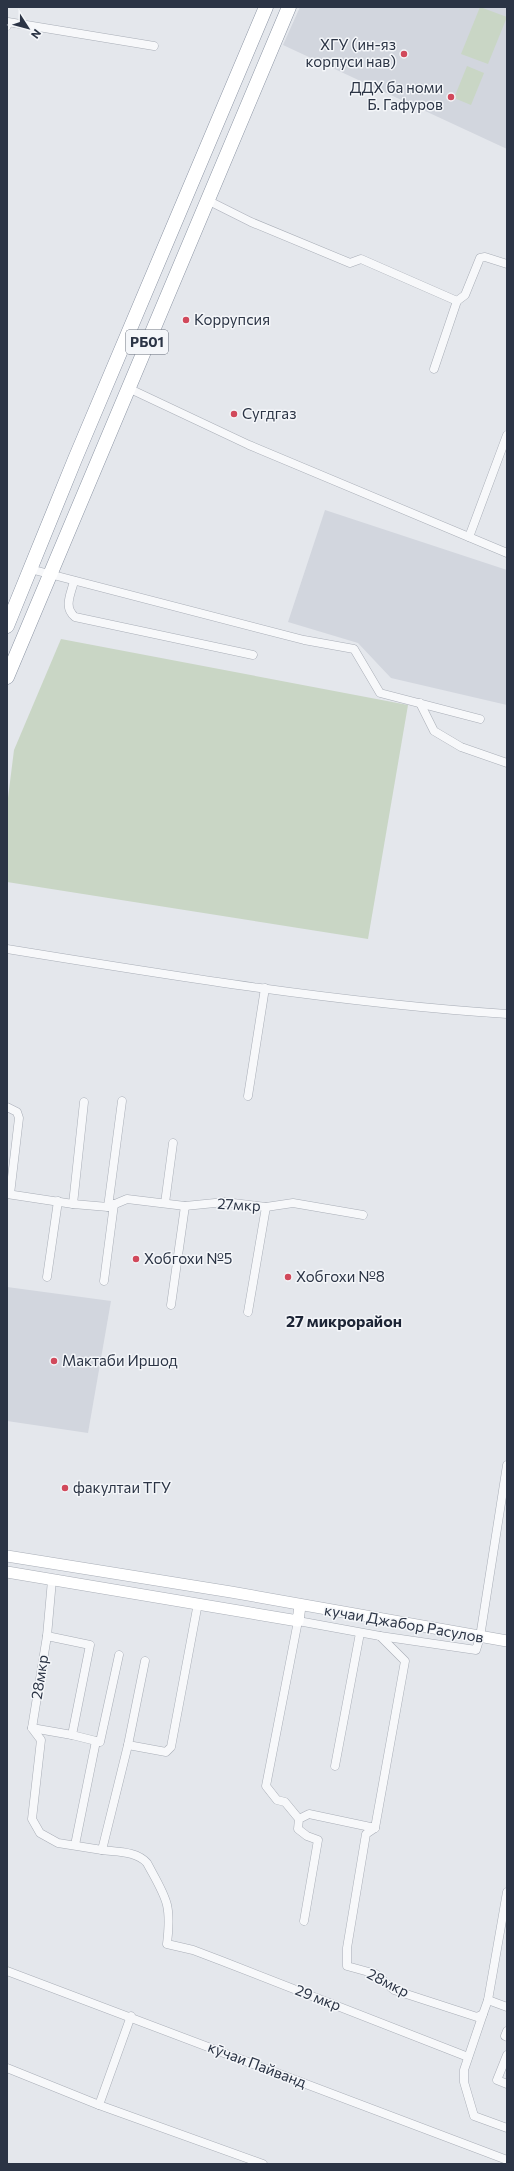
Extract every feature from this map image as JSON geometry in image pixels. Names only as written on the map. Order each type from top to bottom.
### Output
[{"type":"highway","name":"РБ01","points":[[7,626],[100,398],[266,7]]},
{"type":"highway","name":"РБ01","points":[[7,677],[49,574],[122,405],[289,7]]},
{"type":"highway","points":[[215,126],[235,134]]},
{"type":"highway","points":[[109,378],[110,385],[118,391],[128,388]]},
{"type":"highway","points":[[100,398],[110,392],[119,397],[122,405]]},
{"type":"street","points":[[7,26],[8,22],[154,46]]},
{"type":"street","points":[[207,200],[251,222],[350,263],[361,259],[457,301]]},
{"type":"street","points":[[434,369],[457,301],[465,295],[480,258],[485,257],[507,264]]},
{"type":"street","points":[[128,388],[248,445],[507,553]]},
{"type":"street","points":[[469,537],[507,435]]},
{"type":"street","points":[[30,569],[304,640],[354,650],[380,693],[480,719]]},
{"type":"street","points":[[74,581],[68,606],[69,612],[75,617],[253,656]]},
{"type":"street","points":[[420,703],[434,731],[461,747],[507,763]]},
{"type":"street","points":[[7,949],[374,1003],[507,1014]]},
{"type":"street","points":[[248,1096],[265,988]]},
{"type":"street","points":[[73,1204],[84,1102]]},
{"type":"street","points":[[104,1281],[122,1102]]},
{"type":"street","name":"27мкр","points":[[7,1107],[17,1112],[19,1118],[9,1194],[73,1204],[111,1206],[127,1199],[184,1206],[224,1202],[266,1207],[293,1203],[363,1215]]},
{"type":"street","points":[[165,1203],[173,1143]]},
{"type":"street","points":[[47,1277],[58,1201]]},
{"type":"street","points":[[170,1305],[184,1206]]},
{"type":"street","points":[[248,1312],[266,1207]]},
{"type":"street","points":[[7,1572],[298,1620],[360,1633],[476,1650],[480,1637],[503,1515],[507,1465]]},
{"type":"street","name":"кучаи Джабор Расулов","points":[[7,1556],[231,1592],[300,1606],[507,1641]]},
{"type":"street","points":[[47,1636],[52,1580]]},
{"type":"street","points":[[128,1745],[166,1752],[171,1747],[198,1603]]},
{"type":"street","points":[[300,1606],[266,1786],[277,1800],[285,1802],[299,1819],[298,1829],[307,1836],[318,1840],[304,1921]]},
{"type":"street","points":[[335,1766],[360,1633]]},
{"type":"street","name":"28мкр","points":[[32,1728],[47,1636],[90,1645],[72,1735]]},
{"type":"street","name":"28мкр","points":[[380,1636],[405,1661],[375,1828],[366,1834],[346,1948],[347,1966],[376,1974],[394,1990],[477,2017],[483,2014]]},
{"type":"street","points":[[32,1728],[72,1735],[100,1742],[119,1655]]},
{"type":"street","points":[[32,1728],[41,1740],[32,1820],[40,1833],[58,1843],[102,1850],[128,1745],[146,1660]]},
{"type":"street","points":[[75,1845],[96,1741]]},
{"type":"street","points":[[299,1819],[309,1814],[375,1828]]},
{"type":"street","name":"29 мкр","points":[[102,1850],[143,1858],[168,1905],[170,1921],[167,1944],[188,1948],[468,2057]]},
{"type":"street","points":[[507,1892],[488,2000],[468,2057],[464,2082],[474,2116],[507,2128]]},
{"type":"street","name":"кӯчаи Пайванд","points":[[7,1971],[131,2016],[507,2160]]},
{"type":"street","points":[[488,2000],[507,2007]]},
{"type":"street","points":[[99,2105],[131,2016]]},
{"type":"street","points":[[507,2030],[505,2036],[507,2037]]},
{"type":"street","points":[[507,2055],[497,2080],[507,2084]]},
{"type":"street","points":[[7,2068],[99,2105],[263,2164]]},
{"type":"shaded area","name":"ДДХ ба номи Б. Гафуров","points":[[300,7],[507,7],[507,149],[283,45]]},
{"type":"shaded area","points":[[325,510],[507,570],[507,705],[391,678],[358,643],[288,622]]},
{"type":"shaded area","name":"Мактаби Иршод","points":[[7,1287],[111,1301],[88,1433],[7,1421]]},
{"type":"green space","points":[[480,7],[507,17],[488,64],[461,54]]},
{"type":"green space","points":[[467,66],[484,73],[471,105],[454,98]]},
{"type":"green space","points":[[61,639],[408,705],[368,939],[7,882],[7,806],[14,750]]},
{"type":"place","name":"ХГУ (ин-яз корпуси нав)","points":[[404,54]]},
{"type":"place","name":"ДДХ ба номи Б. Гафуров","points":[[451,97]]},
{"type":"place","name":"Коррупсия","points":[[186,320]]},
{"type":"place","name":"Сугдгаз","points":[[234,414]]},
{"type":"place","name":"Хобгохи №5","points":[[136,1259]]},
{"type":"place","name":"Хобгохи №8","points":[[288,1277]]},
{"type":"place","name":"Мактаби Иршод","points":[[54,1361]]},
{"type":"place","name":"факултаи ТГУ","points":[[65,1488]]},
{"type":"district","name":"27 микрорайон","points":[[344,1321]]}]
